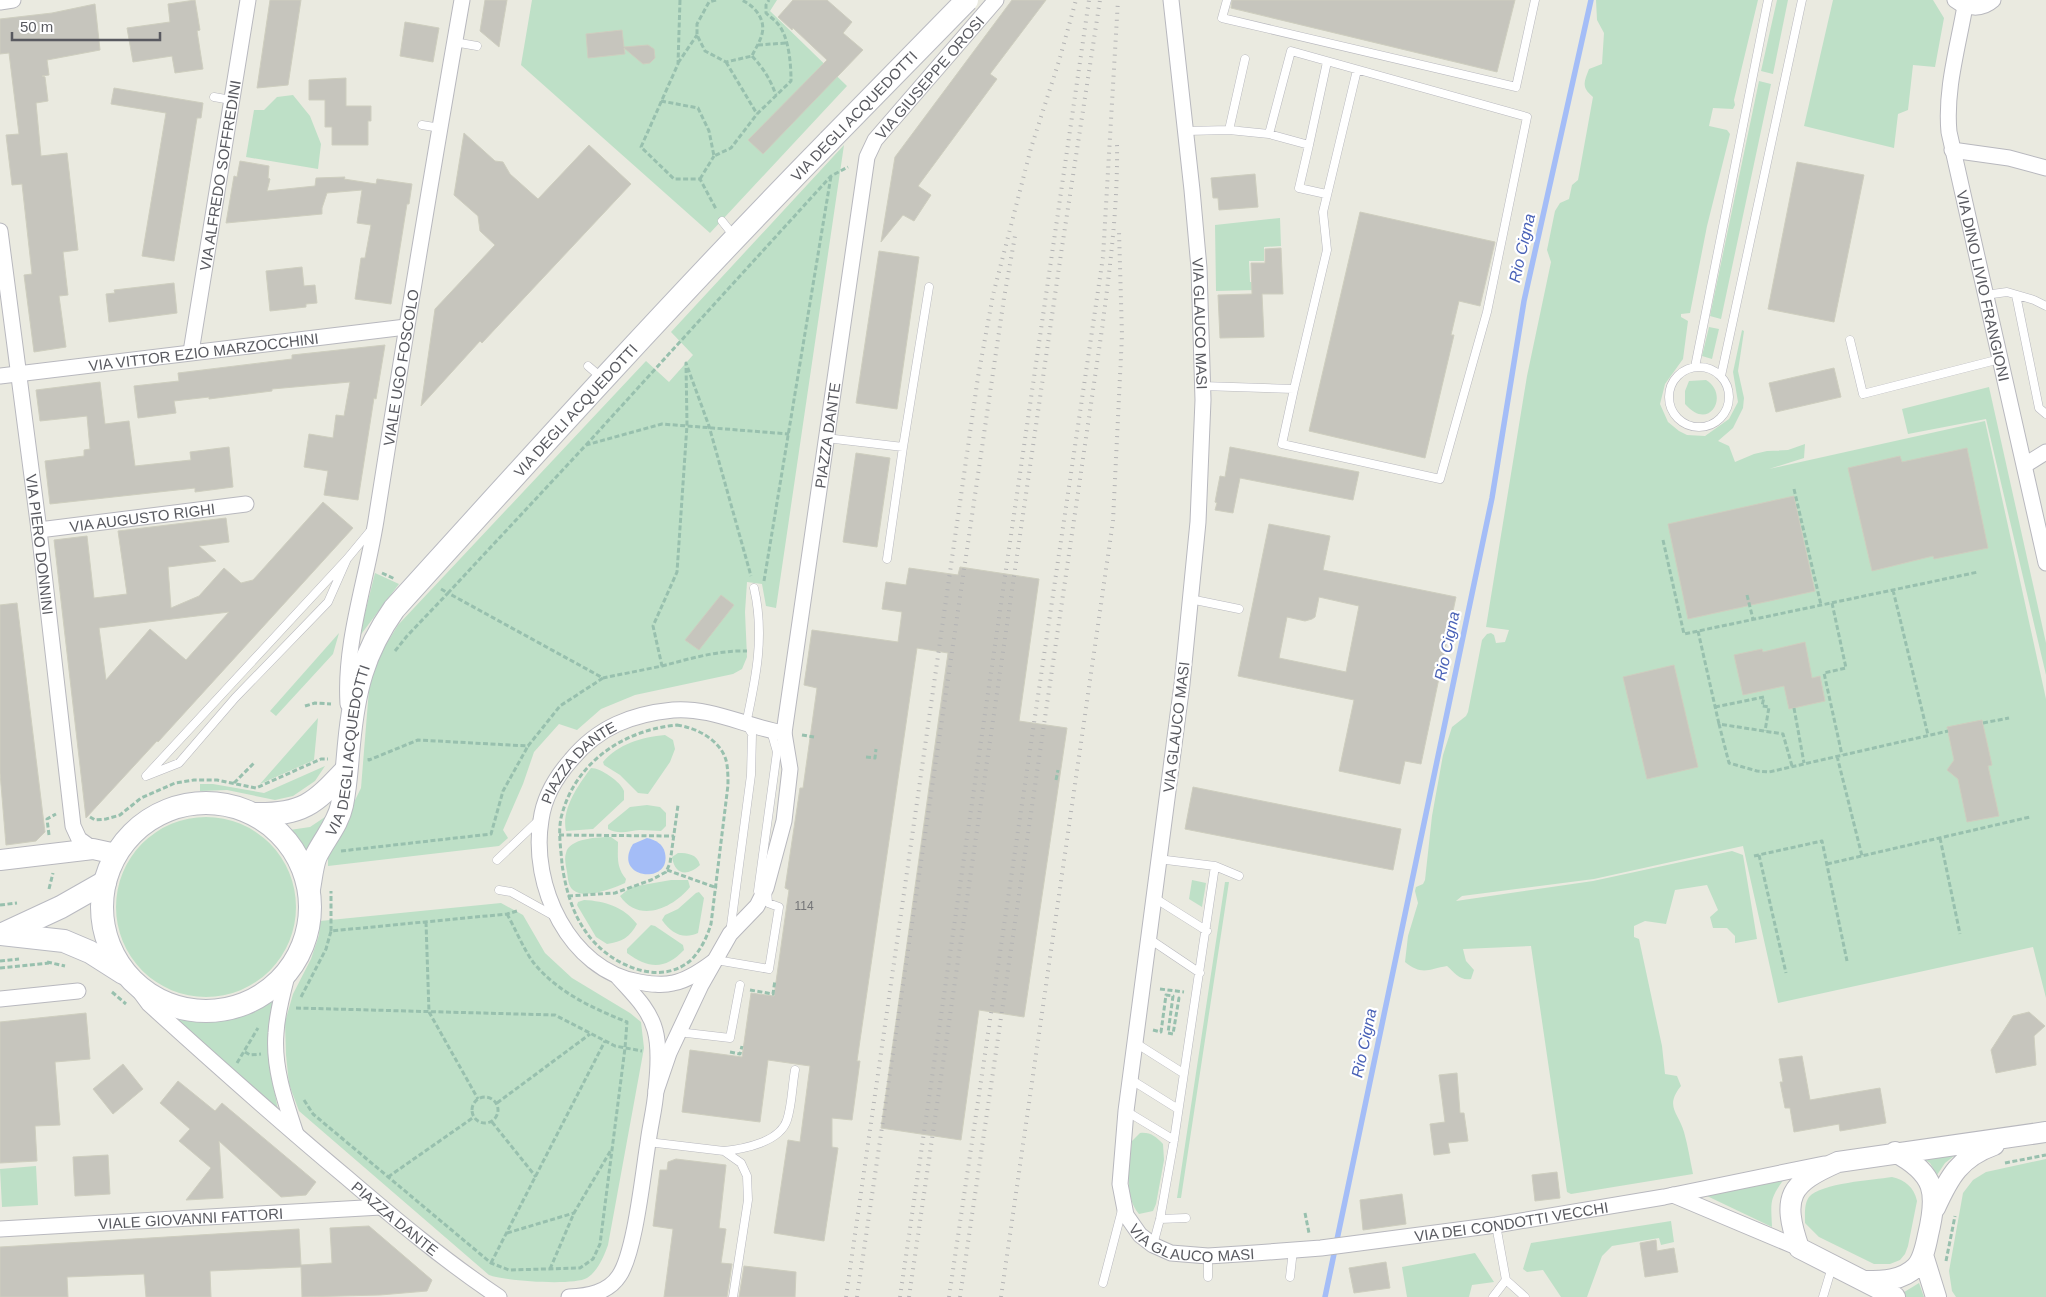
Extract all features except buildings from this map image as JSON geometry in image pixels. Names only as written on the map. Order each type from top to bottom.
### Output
[{"type":"main road","name":"VIA DEGLI ACQUEDOTTI","points":[[309,889],[315,857],[336,822],[354,763],[350,734],[360,676],[369,650],[380,629],[394,609],[596,373],[728,229],[830,141],[967,0]]},
{"type":"main road","points":[[254,814],[281,814],[302,809],[320,797],[354,763]]},
{"type":"main road","points":[[3,933],[64,941],[90,952],[129,978],[151,996],[172,1006],[218,1011],[234,1008],[262,995],[288,972],[300,953],[309,928],[311,902],[309,889],[302,866],[291,845],[280,833],[254,814],[234,807],[213,803],[199,803],[178,807],[157,815],[134,831],[116,854],[104,882],[102,898],[104,931],[109,946],[129,978]]},
{"type":"main road","points":[[3,933],[61,907],[104,882]]},
{"type":"street","points":[[0,2],[13,0]]},
{"type":"street","name":"VIA ALFREDO SOFFREDINI","points":[[191,352],[248,0]]},
{"type":"street","name":"VIALE UGO FOSCOLO","points":[[350,734],[347,689],[348,662],[376,524],[406,327],[462,0]]},
{"type":"street","name":"VIA GIUSEPPE OROSI","points":[[866,157],[875,140],[996,0]]},
{"type":"street","name":"VIA GLAUCO MASI","points":[[1170,0],[1186,130],[1199,268],[1202,386],[1198,522],[1174,753],[1158,859],[1126,1111],[1120,1184],[1123,1206],[1134,1228],[1153,1244],[1171,1253],[1208,1256],[1294,1250],[1316,1243],[1349,1244]]},
{"type":"street","points":[[1960,3],[1982,6],[1993,0]]},
{"type":"street","name":"VIA DINO LIVIO FRANGIONI","points":[[1960,3],[1947,114],[1952,150],[2046,563]]},
{"type":"street","points":[[1952,150],[2009,158],[2046,168]]},
{"type":"street","name":"PIAZZA DANTE","points":[[765,729],[787,712],[866,157]]},
{"type":"street","name":"VIA PIERO DONNINI","points":[[0,231],[39,530],[71,812],[75,833],[83,843],[93,849]]},
{"type":"street","name":"VIA VITTOR EZIO MARZOCCHINI","points":[[0,376],[406,327]]},
{"type":"street","points":[[2024,465],[2046,452]]},
{"type":"street","name":"VIA AUGUSTO RIGHI","points":[[39,530],[246,504]]},
{"type":"street","name":"PIAZZA DANTE","points":[[656,1091],[678,1032],[701,986],[716,960],[730,934],[756,906],[766,888],[784,820],[790,769],[788,746],[765,729],[711,713],[676,710],[653,712],[615,723],[589,740],[566,765],[547,797],[539,835],[541,866],[559,919],[580,950],[604,969],[618,977],[651,984],[673,984],[698,973],[716,960]]},
{"type":"street","points":[[765,729],[769,723],[787,712]]},
{"type":"street","points":[[0,860],[93,849],[116,854]]},
{"type":"street","points":[[288,972],[279,1012],[276,1052],[282,1094],[296,1135]]},
{"type":"street","name":"PIAZZA DANTE","points":[[569,1297],[590,1296],[606,1288],[619,1276],[628,1256],[656,1091],[657,1048],[655,1031],[648,1012],[618,977]]},
{"type":"street","name":"PIAZZA DANTE","points":[[129,978],[149,1004],[296,1135],[381,1207],[469,1277],[499,1297]]},
{"type":"street","points":[[0,999],[78,991]]},
{"type":"street","points":[[1799,1248],[1792,1228],[1790,1202],[1796,1190],[1813,1173],[1838,1162],[1895,1152],[2046,1132]]},
{"type":"street","points":[[1933,1212],[1951,1175],[1967,1158],[1989,1147],[2025,1135]]},
{"type":"street","points":[[1865,1281],[1887,1281],[1904,1275],[1916,1267],[1923,1255],[1933,1212],[1934,1194],[1929,1182],[1910,1161],[1895,1152]]},
{"type":"street","name":"VIA DEI CONDOTTI VECCHI","points":[[1349,1244],[1496,1225],[1673,1195],[1838,1162]]},
{"type":"street","points":[[1673,1195],[1799,1248],[1895,1297]]},
{"type":"street","name":"VIALE GIOVANNI FATTORI","points":[[0,1228],[381,1207]]},
{"type":"street","points":[[1923,1255],[1936,1297]]},
{"type":"lane","points":[[1227,0],[1222,18],[1516,87],[1535,0]]},
{"type":"lane","points":[[1694,367],[1768,0]]},
{"type":"lane","points":[[1721,376],[1802,0]]},
{"type":"lane","points":[[454,42],[477,46]]},
{"type":"lane","points":[[1269,134],[1291,50],[1527,117],[1487,312],[1440,479],[1282,444],[1327,250],[1323,212],[1326,194],[1357,70]]},
{"type":"lane","points":[[1229,130],[1245,59]]},
{"type":"lane","points":[[1326,194],[1299,188],[1328,62]]},
{"type":"lane","points":[[214,97],[231,100]]},
{"type":"lane","points":[[422,125],[440,128]]},
{"type":"lane","points":[[1186,130],[1229,130],[1269,134],[1309,145]]},
{"type":"lane","points":[[887,560],[929,287]]},
{"type":"lane","points":[[1985,295],[2007,292],[2034,300],[2046,306]]},
{"type":"lane","points":[[2016,294],[2039,408],[2046,414]]},
{"type":"lane","points":[[1850,340],[1863,394],[2000,359]]},
{"type":"lane","points":[[1694,367],[1709,368],[1721,376],[1729,391],[1728,408],[1724,415],[1711,426],[1702,428],[1686,425],[1673,413],[1670,405],[1670,388],[1679,374],[1694,367]]},
{"type":"lane","points":[[1202,386],[1294,389]]},
{"type":"lane","points":[[826,438],[903,447]]},
{"type":"lane","points":[[347,559],[328,602],[236,698],[179,763],[146,776],[347,559],[376,524]]},
{"type":"lane","points":[[754,588],[760,633],[765,729]]},
{"type":"lane","points":[[1190,599],[1239,610]]},
{"type":"lane","name":"PIAZZA DANTE","points":[[730,934],[751,767],[752,734],[765,729],[777,752],[756,906]]},
{"type":"lane","name":"PIAZZA DANTE","points":[[497,860],[541,819]]},
{"type":"lane","points":[[1158,859],[1215,866],[1239,876]]},
{"type":"lane","points":[[1153,1244],[1160,1219],[1174,1140],[1215,866]]},
{"type":"lane","points":[[716,960],[769,968],[779,907],[768,903],[766,888]]},
{"type":"lane","name":"PIAZZA DANTE","points":[[499,890],[511,892],[559,919]]},
{"type":"lane","points":[[1153,897],[1206,931]]},
{"type":"lane","points":[[1148,938],[1200,973]]},
{"type":"lane","points":[[678,1032],[730,1038],[740,985]]},
{"type":"lane","points":[[1134,1042],[1183,1073]]},
{"type":"lane","points":[[648,1142],[724,1152],[744,1149],[771,1139],[787,1122],[795,1070]]},
{"type":"lane","points":[[1130,1079],[1178,1109]]},
{"type":"lane","points":[[1126,1111],[1174,1140]]},
{"type":"lane","points":[[724,1152],[741,1162],[747,1176],[748,1200],[733,1297]]},
{"type":"lane","points":[[1103,1283],[1123,1206]]},
{"type":"lane","points":[[1160,1219],[1186,1218]]},
{"type":"lane","points":[[1496,1225],[1506,1280],[1525,1297]]},
{"type":"lane","points":[[1290,1277],[1294,1250]]},
{"type":"lane","points":[[1208,1256],[1208,1277]]},
{"type":"lane","points":[[1823,1297],[1833,1265]]},
{"type":"lane","points":[[1493,1297],[1506,1280]]},
{"type":"path","points":[[678,64],[680,0]]},
{"type":"path","points":[[716,0],[710,2],[697,24],[697,36],[705,50],[726,62],[757,114]]},
{"type":"path","points":[[741,0],[751,4],[760,16],[762,32],[752,56]]},
{"type":"path","points":[[700,179],[714,156],[731,148],[757,114],[791,81],[791,61],[786,43],[779,24],[766,13],[766,5],[769,0]]},
{"type":"path","points":[[760,16],[766,13]]},
{"type":"path","points":[[697,36],[678,64],[641,147],[674,179],[700,179]]},
{"type":"path","points":[[757,45],[786,43]]},
{"type":"path","points":[[726,62],[752,56]]},
{"type":"path","points":[[752,56],[767,74],[776,96]]},
{"type":"path","points":[[660,101],[698,108],[709,131],[714,156]]},
{"type":"path","points":[[392,657],[407,636],[586,445],[831,176],[866,157]]},
{"type":"path","points":[[662,666],[653,626],[677,572],[687,425],[686,364],[708,426],[754,588],[765,580],[831,176]]},
{"type":"path","points":[[700,179],[728,229]]},
{"type":"path","points":[[586,445],[662,424],[708,426],[789,434]]},
{"type":"path","points":[[1794,489],[1821,605]]},
{"type":"path","points":[[1663,540],[1684,634],[1978,572]]},
{"type":"path","points":[[368,566],[448,593],[603,678]]},
{"type":"path","points":[[1893,590],[1928,735]]},
{"type":"path","points":[[1747,595],[1753,619]]},
{"type":"path","points":[[1832,603],[1846,668],[1824,673],[1842,755]]},
{"type":"path","points":[[1698,631],[1729,763],[1769,772],[1948,731]]},
{"type":"path","points":[[334,852],[491,834],[503,791],[528,746],[560,706],[603,678],[701,656],[736,651],[760,652]]},
{"type":"path","points":[[1716,707],[1764,697],[1762,706],[1769,707],[1765,731]]},
{"type":"path","points":[[305,706],[315,703],[332,704]]},
{"type":"path","points":[[1794,708],[1804,763]]},
{"type":"path","points":[[1983,724],[2009,718]]},
{"type":"path","points":[[1719,724],[1783,734],[1792,766]]},
{"type":"path","points":[[677,726],[695,729],[705,734],[724,754],[727,764],[728,785],[717,888],[711,924],[705,941],[690,960],[671,971],[654,972],[635,968],[617,961],[604,953],[585,931],[570,896],[564,876],[559,835],[561,819],[568,797],[582,772],[606,750],[620,741],[650,729],[677,726]]},
{"type":"path","points":[[45,893],[49,890],[53,876],[47,818],[57,813],[81,811],[94,820],[106,819],[120,815],[141,798],[175,783],[194,780],[217,780],[256,788],[321,759],[354,763],[418,740],[528,746]]},
{"type":"path","points":[[866,757],[875,758],[876,749]]},
{"type":"path","points":[[354,763],[371,750]]},
{"type":"path","points":[[1837,756],[1862,856]]},
{"type":"path","points":[[234,784],[255,762]]},
{"type":"path","points":[[1056,780],[1058,770]]},
{"type":"path","points":[[551,900],[570,896],[615,893],[651,880],[666,872],[674,836],[678,805]]},
{"type":"path","points":[[1827,864],[2030,817]]},
{"type":"path","points":[[539,835],[674,836]]},
{"type":"path","points":[[1940,838],[1960,934]]},
{"type":"path","points":[[1754,856],[1822,841],[1847,961]]},
{"type":"path","points":[[1759,855],[1786,973]]},
{"type":"path","points":[[667,870],[717,888]]},
{"type":"path","points":[[0,905],[20,903]]},
{"type":"path","points":[[521,910],[506,914],[331,931],[326,949],[306,986],[296,1010],[556,1015],[615,1046],[650,1052]]},
{"type":"path","points":[[300,1095],[313,1114],[491,1263],[509,1270],[580,1268],[592,1259],[600,1244],[625,1048],[626,1022],[589,1006],[556,985],[533,961],[506,914]]},
{"type":"path","points":[[426,922],[429,1012],[478,1099]]},
{"type":"path","points":[[0,968],[52,963]]},
{"type":"path","points":[[749,1000],[750,990],[773,994],[776,976]]},
{"type":"path","points":[[1155,1022],[1153,1031],[1161,1032],[1166,995],[1173,996],[1168,1033],[1174,1034],[1179,998],[1185,999],[1186,992],[1160,988],[1158,996]]},
{"type":"path","points":[[261,1023],[245,1052],[250,1055],[276,1052]]},
{"type":"path","points":[[497,1103],[590,1034]]},
{"type":"path","points":[[491,1263],[605,1041]]},
{"type":"path","points":[[728,1052],[740,1054],[742,1045]]},
{"type":"path","points":[[492,1098],[497,1103],[499,1110],[497,1117],[492,1122],[478,1122],[474,1117],[472,1111],[478,1099],[492,1098]]},
{"type":"path","points":[[388,1177],[474,1117]]},
{"type":"path","points":[[492,1122],[536,1177]]},
{"type":"path","points":[[550,1269],[574,1213],[612,1148]]},
{"type":"path","points":[[1997,1164],[2046,1155]]},
{"type":"path","points":[[1944,1270],[1957,1206]]},
{"type":"path","points":[[1305,1212],[1316,1243]]},
{"type":"path","points":[[506,1234],[574,1213]]},
{"type":"green space","points":[[532,0],[777,0],[770,11],[847,86],[710,233],[521,65]]},
{"type":"green space","points":[[1596,0],[1758,0],[1734,100],[1735,105],[1733,109],[1713,108],[1709,126],[1727,130],[1730,134],[1707,226],[1690,313],[1681,314],[1681,317],[1688,321],[1683,359],[1665,384],[1660,404],[1668,422],[1687,435],[1705,436],[1729,419],[1738,402],[1733,372],[1742,330],[1744,331],[1738,371],[1744,398],[1743,408],[1733,428],[1718,441],[1729,446],[1735,462],[1754,454],[1788,450],[1805,444],[1804,458],[1769,469],[1985,421],[2046,699],[2046,998],[2033,947],[1778,1003],[1743,846],[1594,879],[1462,896],[1456,901],[1593,881],[1732,851],[1743,855],[1757,939],[1735,943],[1735,936],[1727,928],[1713,928],[1710,917],[1718,910],[1707,885],[1675,890],[1666,924],[1645,921],[1634,926],[1634,937],[1639,939],[1662,1046],[1665,1074],[1677,1076],[1681,1086],[1676,1093],[1673,1105],[1682,1125],[1693,1174],[1571,1194],[1567,1192],[1531,946],[1463,949],[1466,961],[1474,970],[1471,979],[1461,978],[1447,966],[1421,970],[1405,962],[1408,936],[1418,903],[1415,891],[1416,887],[1423,884],[1425,880],[1432,816],[1443,755],[1452,727],[1466,716],[1468,712],[1482,640],[1487,634],[1491,633],[1494,635],[1496,643],[1505,642],[1509,630],[1486,627],[1527,376],[1551,262],[1547,250],[1555,211],[1560,203],[1569,199],[1572,185],[1578,180],[1593,97],[1585,87],[1585,81],[1589,69],[1602,64],[1604,33],[1597,20]]},
{"type":"green space","points":[[1777,0],[1788,0],[1773,74],[1761,71]]},
{"type":"green space","points":[[1833,0],[1933,0],[1944,18],[1935,67],[1913,65],[1908,110],[1898,114],[1894,148],[1804,126]]},
{"type":"green space","points":[[1759,81],[1771,84],[1721,319],[1710,316]]},
{"type":"green space","points":[[293,95],[310,116],[321,144],[318,169],[246,157],[254,110],[264,110],[277,97]]},
{"type":"green space","points":[[844,145],[776,608],[766,606],[762,584],[747,582],[745,612],[747,657],[742,669],[733,674],[635,695],[601,709],[577,730],[559,724],[534,752],[523,784],[503,830],[508,838],[499,846],[328,866],[328,855],[361,788],[370,677],[382,651],[398,625],[646,361],[669,382],[693,355],[671,332]]},
{"type":"green space","points":[[1280,218],[1281,246],[1264,247],[1264,261],[1249,261],[1250,282],[1257,282],[1257,290],[1216,291],[1215,225]]},
{"type":"green space","points":[[1709,327],[1719,329],[1712,359],[1702,356]]},
{"type":"green space","points":[[1706,380],[1713,386],[1716,401],[1714,408],[1709,413],[1702,414],[1694,412],[1685,404],[1685,391],[1689,381]]},
{"type":"green space","points":[[1989,387],[2046,643],[2046,675],[1986,419],[1908,434],[1902,409]]},
{"type":"green space","points":[[375,573],[399,584],[359,637]]},
{"type":"green space","points":[[339,633],[333,654],[276,716],[270,711]]},
{"type":"green space","points":[[318,718],[314,760],[260,784]]},
{"type":"green space","points":[[665,735],[673,740],[675,749],[670,762],[648,794],[638,793],[620,775],[604,765],[603,762],[616,750],[631,742]]},
{"type":"green space","points":[[325,766],[315,781],[293,796],[275,800],[227,790],[200,791],[200,784],[213,784],[264,793]]},
{"type":"green space","points":[[591,768],[605,773],[615,780],[624,791],[624,800],[593,829],[566,831],[566,814],[572,797]]},
{"type":"green space","points":[[647,805],[660,807],[666,813],[666,826],[661,831],[640,830],[620,832],[608,829],[608,825],[630,807]]},
{"type":"green space","points":[[328,815],[309,864],[297,845],[283,831],[310,827]]},
{"type":"green space","points":[[206,817],[240,824],[263,838],[275,850],[285,865],[292,881],[296,907],[289,941],[275,964],[263,976],[248,986],[232,993],[206,997],[172,990],[149,976],[137,964],[127,949],[120,933],[116,907],[123,873],[137,850],[149,838],[164,828],[180,821]]},
{"type":"green space","points":[[611,837],[618,842],[618,862],[626,879],[625,883],[607,890],[585,894],[573,890],[568,882],[565,862],[568,848],[578,841],[585,839]]},
{"type":"green space","points":[[678,853],[692,855],[697,858],[700,865],[691,871],[679,871],[672,857]]},
{"type":"green space","points":[[671,880],[688,880],[690,887],[675,901],[656,910],[646,911],[637,909],[628,905],[620,896],[631,887]]},
{"type":"green space","points":[[1192,880],[1206,883],[1202,907],[1189,899]]},
{"type":"green space","points":[[1225,882],[1229,882],[1181,1198],[1177,1198]]},
{"type":"green space","points":[[699,892],[704,898],[698,933],[687,936],[673,932],[662,920],[665,915],[678,909]]},
{"type":"green space","points":[[584,900],[614,906],[626,913],[637,924],[625,938],[607,944],[596,937],[577,905],[578,902]]},
{"type":"green space","points":[[501,903],[523,915],[545,953],[572,978],[630,1013],[641,1022],[644,1048],[608,1245],[594,1271],[587,1278],[579,1280],[539,1282],[489,1275],[299,1111],[289,1084],[285,1022],[293,994],[311,959],[319,935],[320,921]]},
{"type":"green space","points":[[651,925],[683,945],[684,950],[670,961],[657,965],[643,962],[627,953],[627,949]]},
{"type":"green space","points":[[272,998],[274,1000],[269,1028],[269,1042],[278,1110],[178,1021],[180,1016],[228,1017],[260,1005]]},
{"type":"green space","points":[[1140,1133],[1147,1133],[1163,1144],[1164,1160],[1153,1211],[1139,1214],[1134,1207],[1129,1189],[1129,1169],[1132,1141]]},
{"type":"green space","points":[[1962,1150],[1945,1163],[1937,1175],[1930,1163],[1920,1156]]},
{"type":"green space","points":[[2046,1159],[2046,1297],[1956,1297],[1952,1291],[1949,1271],[1963,1193],[1973,1180],[1986,1172]]},
{"type":"green space","points":[[36,1166],[38,1205],[2,1207],[0,1169]]},
{"type":"green space","points":[[1892,1177],[1908,1185],[1914,1192],[1917,1201],[1908,1246],[1900,1260],[1890,1264],[1874,1264],[1819,1237],[1805,1223],[1806,1203],[1815,1192],[1836,1185]]},
{"type":"green space","points":[[1784,1179],[1773,1197],[1772,1227],[1707,1196],[1710,1191]]},
{"type":"green space","points":[[1671,1221],[1674,1242],[1661,1245],[1659,1238],[1612,1246],[1602,1256],[1587,1297],[1561,1297],[1543,1270],[1527,1272],[1523,1269],[1531,1243]]},
{"type":"green space","points":[[1475,1253],[1494,1282],[1472,1285],[1469,1297],[1407,1297],[1402,1267]]},
{"type":"green space","points":[[1919,1283],[1924,1297],[1906,1297],[1901,1294]]},
{"type":"water","points":[[647,838],[659,843],[665,853],[665,864],[660,870],[652,874],[643,874],[635,871],[630,865],[628,856],[633,844]]},
{"type":"waterway","name":"Rio Cigna","points":[[1325,1297],[1492,498],[1524,301],[1591,0]]},
{"type":"railway","points":[[846,1297],[978,377],[993,295],[1031,148],[1076,0]]},
{"type":"railway","points":[[900,1297],[1089,0]]},
{"type":"railway","points":[[909,1297],[1062,247],[1100,0]]},
{"type":"railway","points":[[949,1297],[1103,257],[1118,0]]},
{"type":"railway","points":[[960,1297],[1102,329],[1115,213],[1117,143]]},
{"type":"railway","points":[[1001,1297],[1113,521],[1122,335],[1119,231]]},
{"type":"railway","points":[[857,1297],[1004,298],[1015,236]]}]
